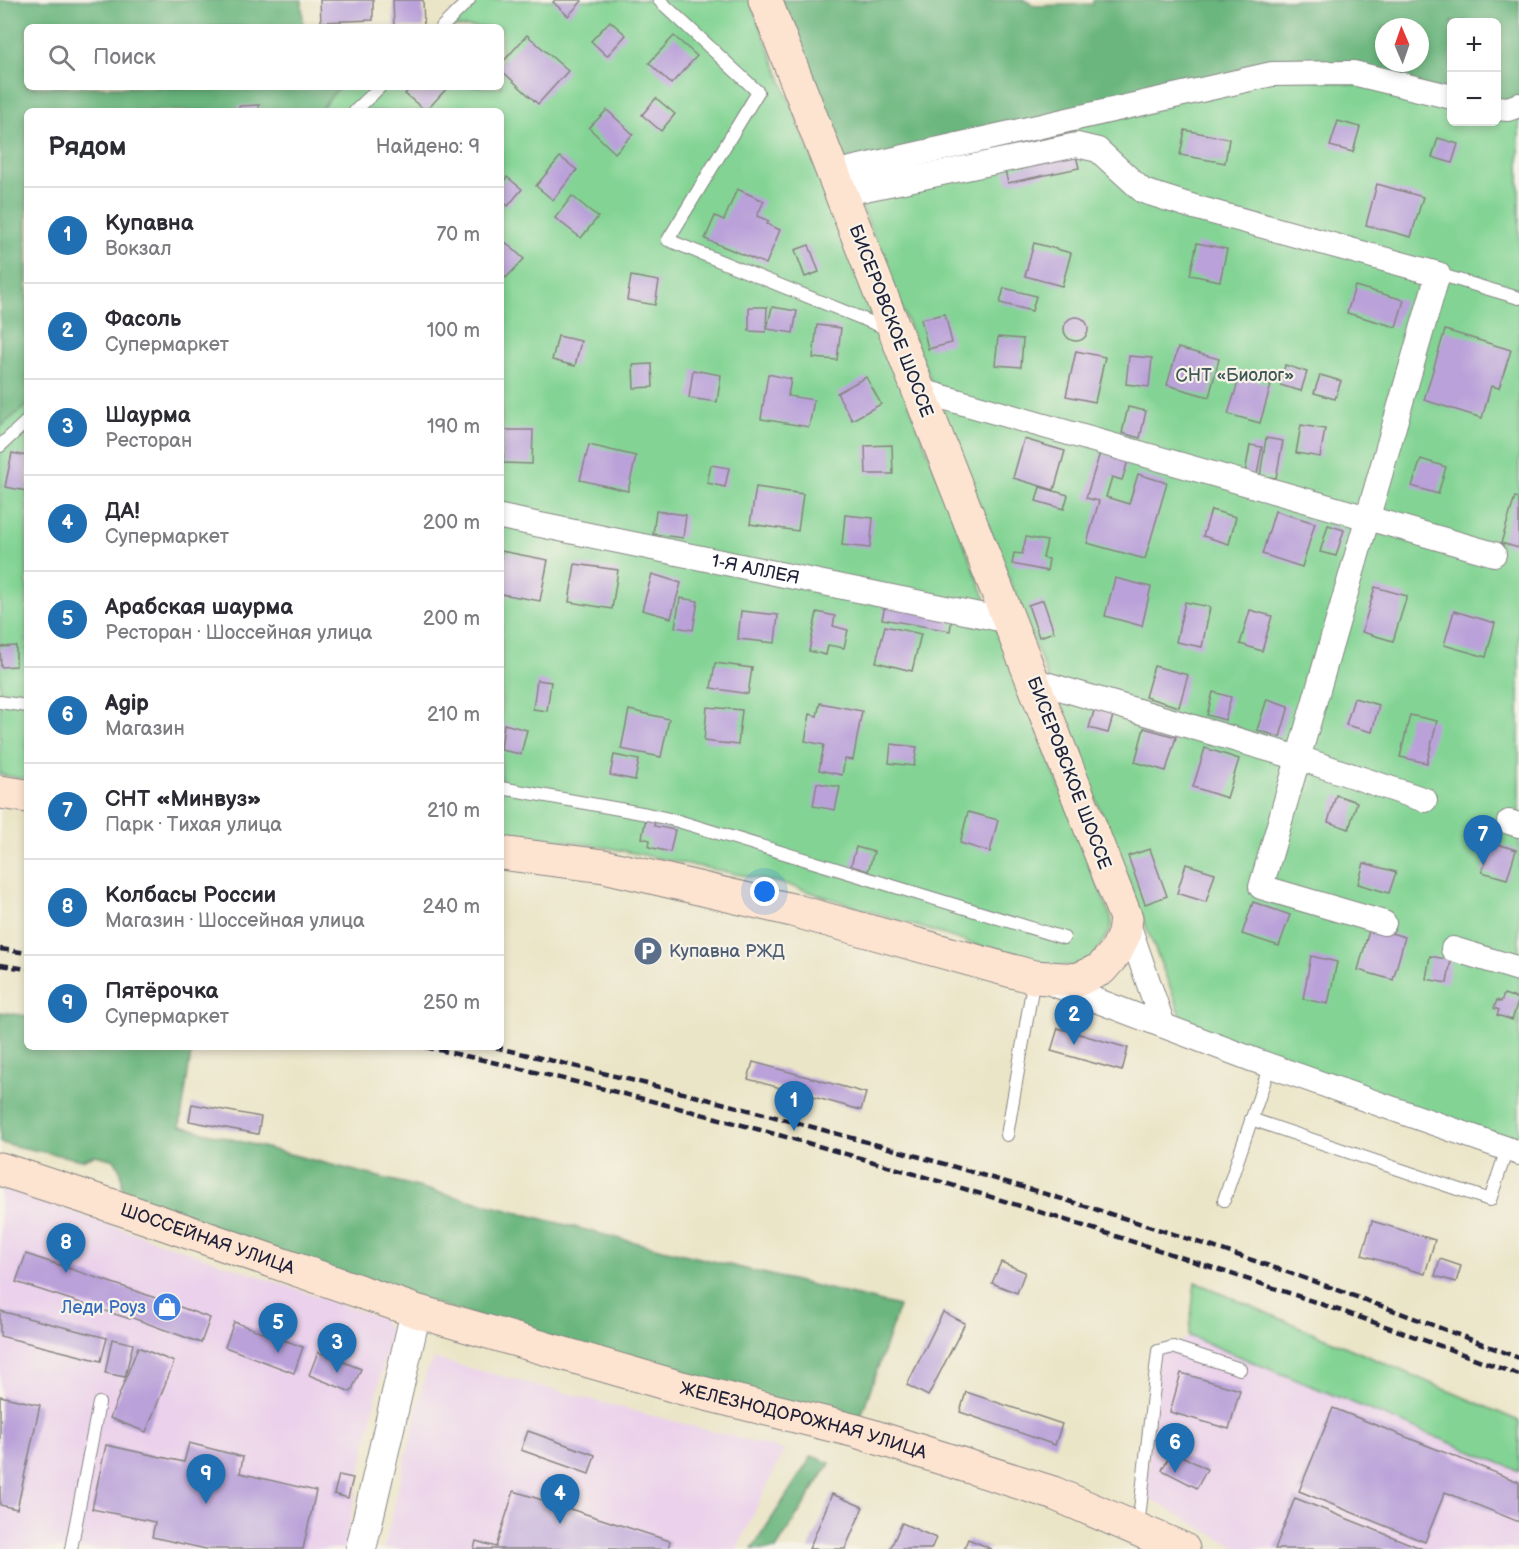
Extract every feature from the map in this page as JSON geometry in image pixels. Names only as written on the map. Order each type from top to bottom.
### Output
[{"type":"main road","name":"БИСЕРОВСКОЕ ШОССЕ","points":[[765,0],[1126,918]]},
{"type":"main road","points":[[0,792],[24,796]]},
{"type":"main road","points":[[504,853],[604,866],[792,910],[1034,977],[1077,980],[1101,969],[1116,952],[1124,934],[1126,918]]},
{"type":"main road","name":"ШОССЕЙНАЯ УЛИЦА","points":[[0,1169],[416,1311]]},
{"type":"main road","name":"ЖЕЛЕЗНОДОРОЖНАЯ УЛИЦА","points":[[416,1311],[682,1388],[856,1431],[1053,1493],[1183,1549]]},
{"type":"street","points":[[837,183],[1272,74],[1353,73],[1447,96]]},
{"type":"street","points":[[1501,108],[1508,109],[1519,105]]},
{"type":"street","points":[[837,183],[1077,145],[1098,150],[1143,191],[1438,274],[1261,887],[1384,922]]},
{"type":"street","points":[[918,390],[1494,554]]},
{"type":"street","name":"1-Я АЛЛЕЯ","points":[[504,518],[1009,621]]},
{"type":"street","points":[[1032,680],[1299,758],[1425,800]]},
{"type":"street","points":[[1126,918],[1164,1025]]},
{"type":"street","points":[[1453,949],[1519,969]]},
{"type":"street","points":[[1034,977],[1270,1065],[1513,1151]]},
{"type":"street","points":[[361,1549],[416,1311]]},
{"type":"lane","points":[[445,24],[469,0]]},
{"type":"lane","points":[[659,0],[758,92],[668,240],[896,332]]},
{"type":"lane","points":[[358,108],[377,90]]},
{"type":"lane","points":[[1438,274],[1519,298]]},
{"type":"lane","points":[[0,446],[24,424]]},
{"type":"lane","points":[[0,702],[24,706]]},
{"type":"lane","points":[[504,789],[647,813],[678,821],[1064,938]]},
{"type":"lane","points":[[1007,1135],[1034,977]]},
{"type":"lane","points":[[1224,1200],[1270,1065]]},
{"type":"lane","points":[[1251,1119],[1490,1200],[1513,1151]]},
{"type":"lane","points":[[1138,1529],[1158,1351],[1173,1347],[1240,1370]]},
{"type":"lane","points":[[71,1549],[99,1403]]},
{"type":"shaded area","points":[[0,1187],[383,1319],[390,1333],[344,1549],[0,1549]]},
{"type":"shaded area","points":[[1189,1336],[1519,1471],[1519,1549],[1239,1549],[1145,1496],[1158,1351],[1173,1347]]},
{"type":"shaded area","points":[[435,1359],[784,1450],[737,1549],[384,1549],[427,1369]]},
{"type":"green space","points":[[0,0],[302,0],[303,24],[24,24],[24,90],[336,90],[322,108],[24,108],[24,407],[0,427]]},
{"type":"green space","points":[[469,0],[750,0],[1112,920],[1110,931],[1092,958],[1074,966],[1035,964],[785,884],[609,848],[504,831],[504,108],[322,108],[336,90],[504,90],[504,24],[445,24]]},
{"type":"green space","points":[[781,0],[1024,0],[1035,6],[1093,4],[1093,0],[1519,0],[1519,105],[1501,107],[1501,18],[1447,18],[1447,96],[1272,74],[847,169]]},
{"type":"green space","name":"СНТ «Биолог»","points":[[1272,74],[1447,96],[1447,126],[1501,126],[1501,107],[1519,105],[1519,1153],[1189,1035],[847,169]]},
{"type":"green space","points":[[24,407],[24,779],[0,775],[0,427]]},
{"type":"green space","points":[[0,1012],[24,1016],[24,1050],[192,1050],[180,1126],[617,1238],[899,1306],[856,1431],[125,1210],[121,1172],[115,1160],[95,1155],[82,1160],[0,1143]]},
{"type":"green space","points":[[1195,1282],[1519,1421],[1519,1471],[1189,1336]]},
{"type":"green space","points":[[812,1456],[830,1463],[776,1549],[752,1549]]},
{"type":"building","points":[[320,0],[373,0],[373,20],[321,22]]},
{"type":"building","points":[[393,0],[423,0],[424,24],[394,24]]},
{"type":"building","points":[[555,0],[582,1],[568,16],[553,2]]},
{"type":"building","points":[[610,21],[626,35],[607,56],[591,41]]},
{"type":"building","points":[[527,35],[568,71],[538,104],[504,73],[504,61]]},
{"type":"building","points":[[674,36],[697,56],[671,84],[649,63]]},
{"type":"building","points":[[408,90],[445,90],[429,108],[422,108],[405,94]]},
{"type":"building","points":[[656,98],[675,114],[661,131],[642,115]]},
{"type":"building","points":[[259,105],[259,108],[239,108],[239,106]]},
{"type":"building","points":[[607,110],[633,134],[615,153],[589,128]]},
{"type":"building","points":[[1338,121],[1360,127],[1353,152],[1330,146]]},
{"type":"building","points":[[1185,130],[1229,139],[1225,163],[1180,155]]},
{"type":"building","points":[[1438,138],[1458,144],[1452,163],[1432,157]]},
{"type":"building","points":[[1076,155],[1079,168],[1008,183],[1005,170]]},
{"type":"building","points":[[560,157],[577,170],[553,200],[536,186]]},
{"type":"building","points":[[507,177],[522,189],[508,206],[504,203],[504,181]]},
{"type":"building","points":[[1377,184],[1423,197],[1411,237],[1366,225]]},
{"type":"building","points":[[737,189],[764,201],[757,216],[769,221],[767,224],[780,230],[766,264],[705,239],[715,216],[724,220]]},
{"type":"building","points":[[572,196],[598,217],[581,238],[555,218]]},
{"type":"building","points":[[504,241],[524,259],[506,278],[504,276]]},
{"type":"building","points":[[1034,243],[1071,253],[1062,286],[1025,276]]},
{"type":"building","points":[[1197,243],[1227,249],[1220,281],[1190,275]]},
{"type":"building","points":[[809,245],[819,272],[805,277],[795,250]]},
{"type":"building","points":[[631,276],[659,281],[655,305],[627,300]]},
{"type":"building","points":[[1355,286],[1404,300],[1396,327],[1347,313]]},
{"type":"building","points":[[1004,288],[1036,296],[1032,311],[1000,303]]},
{"type":"building","points":[[749,307],[767,307],[766,332],[749,331]]},
{"type":"building","points":[[772,307],[797,311],[793,333],[767,329]]},
{"type":"building","points":[[945,314],[952,343],[928,349],[921,319]]},
{"type":"building","points":[[1076,317],[1081,318],[1087,324],[1087,334],[1081,340],[1076,341],[1071,340],[1065,334],[1064,329],[1065,324],[1071,318]]},
{"type":"building","points":[[817,325],[841,328],[837,360],[813,358]]},
{"type":"building","points":[[1445,330],[1511,350],[1499,388],[1491,386],[1482,418],[1424,400]]},
{"type":"building","points":[[558,336],[581,341],[575,366],[552,360]]},
{"type":"building","points":[[998,337],[1023,339],[1021,367],[995,365]]},
{"type":"building","points":[[1178,348],[1219,359],[1209,397],[1167,385]]},
{"type":"building","points":[[1076,351],[1105,357],[1095,402],[1066,396]]},
{"type":"building","points":[[1129,356],[1152,358],[1149,387],[1126,384]]},
{"type":"building","points":[[652,364],[653,387],[634,388],[633,365]]},
{"type":"building","points":[[1285,365],[1307,372],[1301,391],[1280,385]]},
{"type":"building","points":[[693,370],[721,375],[717,402],[689,398]]},
{"type":"building","points":[[768,374],[791,379],[788,396],[814,400],[809,427],[761,419]]},
{"type":"building","points":[[1320,375],[1341,381],[1335,399],[1314,393]]},
{"type":"building","points":[[1240,376],[1271,385],[1260,423],[1228,414]]},
{"type":"building","points":[[866,377],[881,404],[852,420],[837,393]]},
{"type":"building","points":[[1128,407],[1146,411],[1140,438],[1122,433]]},
{"type":"building","points":[[1301,425],[1325,429],[1320,457],[1296,453]]},
{"type":"building","points":[[504,430],[533,430],[532,464],[504,463]]},
{"type":"building","points":[[1266,438],[1283,441],[1276,478],[1260,476]]},
{"type":"building","points":[[1024,439],[1065,451],[1054,490],[1013,478]]},
{"type":"building","points":[[589,445],[636,456],[628,491],[580,480]]},
{"type":"building","points":[[892,445],[893,474],[866,474],[865,446]]},
{"type":"building","points":[[1250,445],[1262,447],[1257,475],[1245,473]]},
{"type":"building","points":[[12,453],[24,455],[24,490],[5,487]]},
{"type":"building","points":[[1100,453],[1128,461],[1122,480],[1112,477],[1106,497],[1129,504],[1138,474],[1167,483],[1145,559],[1087,543],[1099,501],[1086,498]]},
{"type":"building","points":[[1421,459],[1446,467],[1438,494],[1412,486]]},
{"type":"building","points":[[711,465],[729,468],[725,487],[707,483]]},
{"type":"building","points":[[756,487],[803,494],[798,531],[750,524]]},
{"type":"building","points":[[1040,487],[1068,495],[1064,509],[1036,501]]},
{"type":"building","points":[[1515,497],[1519,498],[1519,548],[1501,543]]},
{"type":"building","points":[[1211,510],[1236,517],[1229,544],[1203,536]]},
{"type":"building","points":[[656,511],[686,515],[683,538],[653,534]]},
{"type":"building","points":[[1275,511],[1315,523],[1302,567],[1262,554]]},
{"type":"building","points":[[845,515],[873,518],[870,548],[842,545]]},
{"type":"building","points":[[1328,525],[1344,530],[1336,556],[1320,552]]},
{"type":"building","points":[[1026,537],[1047,541],[1043,558],[1049,559],[1047,571],[1012,564],[1014,553],[1022,554]]},
{"type":"building","points":[[504,552],[548,560],[540,601],[504,595]]},
{"type":"building","points":[[575,564],[618,570],[612,609],[569,602]]},
{"type":"building","points":[[652,574],[681,583],[671,618],[642,610]]},
{"type":"building","points":[[1115,578],[1151,587],[1142,626],[1105,616]]},
{"type":"building","points":[[1375,587],[1407,596],[1393,641],[1362,632]]},
{"type":"building","points":[[680,598],[698,601],[693,630],[675,627]]},
{"type":"building","points":[[1043,600],[1054,632],[1039,637],[1028,605]]},
{"type":"building","points":[[886,601],[953,612],[950,631],[882,619]]},
{"type":"building","points":[[1185,602],[1210,607],[1202,647],[1176,642]]},
{"type":"building","points":[[1250,610],[1272,616],[1262,651],[1240,644]]},
{"type":"building","points":[[741,611],[778,615],[775,643],[738,639]]},
{"type":"building","points":[[1454,611],[1495,623],[1486,657],[1444,645]]},
{"type":"building","points":[[817,612],[835,616],[833,626],[848,630],[844,648],[828,645],[826,655],[809,651]]},
{"type":"building","points":[[885,626],[921,634],[912,671],[876,662]]},
{"type":"building","points":[[16,646],[16,666],[1,667],[0,647]]},
{"type":"building","points":[[715,663],[752,668],[748,694],[711,688]]},
{"type":"building","points":[[1154,666],[1188,675],[1179,707],[1145,697]]},
{"type":"building","points":[[537,680],[551,682],[547,711],[533,709]]},
{"type":"building","points":[[1213,692],[1231,697],[1225,720],[1207,715]]},
{"type":"building","points":[[1354,698],[1379,705],[1372,732],[1346,725]]},
{"type":"building","points":[[1267,699],[1289,706],[1280,737],[1257,730]]},
{"type":"building","points":[[820,703],[862,711],[853,760],[845,759],[842,775],[819,770],[824,745],[805,741],[810,714],[817,716]]},
{"type":"building","points":[[1096,704],[1115,709],[1108,733],[1089,728]]},
{"type":"building","points":[[707,707],[742,710],[738,745],[704,741]]},
{"type":"building","points":[[629,710],[669,719],[661,757],[621,749]]},
{"type":"building","points":[[1410,715],[1437,721],[1427,763],[1400,757]]},
{"type":"building","points":[[504,724],[527,730],[521,754],[504,751]]},
{"type":"building","points":[[1144,728],[1176,737],[1166,771],[1135,762]]},
{"type":"building","points":[[891,744],[917,747],[914,766],[889,763]]},
{"type":"building","points":[[1205,748],[1239,759],[1227,798],[1193,787]]},
{"type":"building","points":[[614,755],[639,760],[635,780],[610,775]]},
{"type":"building","points":[[817,783],[840,787],[835,810],[813,806]]},
{"type":"building","points":[[1336,795],[1357,802],[1349,829],[1328,822]]},
{"type":"building","points":[[968,812],[998,820],[990,852],[960,843]]},
{"type":"building","points":[[646,818],[655,820],[654,826],[675,830],[670,852],[649,847],[650,840],[642,838]]},
{"type":"building","points":[[1492,842],[1516,850],[1507,879],[1482,872]]},
{"type":"building","points":[[856,847],[874,852],[868,871],[851,866]]},
{"type":"building","points":[[1150,849],[1167,896],[1145,904],[1128,856]]},
{"type":"building","points":[[1364,863],[1396,872],[1389,893],[1358,884]]},
{"type":"building","points":[[1186,864],[1215,873],[1206,902],[1177,893]]},
{"type":"building","points":[[1253,902],[1290,915],[1279,946],[1242,934]]},
{"type":"building","points":[[1370,927],[1405,937],[1393,980],[1358,970]]},
{"type":"building","points":[[1311,956],[1337,962],[1328,1004],[1303,999]]},
{"type":"building","points":[[1430,956],[1451,960],[1447,983],[1426,979]]},
{"type":"building","points":[[1504,994],[1519,999],[1512,1020],[1497,1015],[1499,1010],[1494,1008],[1497,1000],[1501,1002]]},
{"type":"building","points":[[1058,1028],[1128,1048],[1122,1071],[1051,1051]]},
{"type":"building","points":[[753,1062],[866,1093],[861,1110],[748,1079]]},
{"type":"building","points":[[192,1104],[261,1117],[258,1134],[189,1121]]},
{"type":"building","points":[[1372,1221],[1435,1240],[1425,1274],[1362,1255]]},
{"type":"building","points":[[26,1254],[210,1318],[201,1343],[130,1317],[130,1319],[16,1282]]},
{"type":"building","points":[[1440,1259],[1461,1266],[1456,1282],[1435,1276]]},
{"type":"building","points":[[1001,1262],[1025,1272],[1017,1293],[992,1283]]},
{"type":"building","points":[[0,1311],[107,1338],[101,1361],[0,1336]]},
{"type":"building","points":[[943,1312],[965,1323],[928,1396],[907,1385]]},
{"type":"building","points":[[234,1322],[303,1347],[294,1373],[225,1347]]},
{"type":"building","points":[[112,1339],[133,1344],[125,1377],[105,1373]]},
{"type":"building","points":[[138,1347],[174,1362],[146,1432],[110,1418]]},
{"type":"building","points":[[318,1352],[361,1369],[351,1392],[309,1375]]},
{"type":"building","points":[[1181,1373],[1240,1390],[1229,1429],[1170,1412]]},
{"type":"building","points":[[966,1392],[1062,1424],[1055,1445],[960,1412]]},
{"type":"building","points":[[0,1396],[40,1405],[17,1509],[0,1505]]},
{"type":"building","points":[[1333,1408],[1519,1482],[1519,1522],[1445,1492],[1425,1542],[1299,1491]]},
{"type":"building","points":[[528,1431],[595,1455],[589,1474],[521,1450]]},
{"type":"building","points":[[189,1443],[243,1457],[240,1473],[316,1491],[303,1549],[206,1549],[152,1537],[155,1522],[92,1509],[106,1445],[184,1462]]},
{"type":"building","points":[[1172,1451],[1207,1469],[1197,1488],[1162,1470]]},
{"type":"building","points":[[339,1475],[353,1478],[348,1498],[334,1494]]},
{"type":"building","points":[[514,1491],[670,1541],[668,1549],[474,1549],[476,1541],[496,1547]]},
{"type":"building","points":[[832,1494],[863,1507],[845,1549],[809,1549]]},
{"type":"building","points":[[1295,1498],[1423,1549],[1275,1549]]},
{"type":"building","points":[[902,1523],[936,1538],[931,1549],[890,1549]]},
{"type":"building","points":[[968,1539],[992,1549],[964,1549]]},
{"type":"railway","points":[[0,949],[24,953]]},
{"type":"railway","points":[[0,965],[24,969]]},
{"type":"railway","points":[[504,1049],[778,1118],[1060,1198],[1280,1270],[1383,1306],[1519,1358]]},
{"type":"railway","points":[[438,1050],[586,1084],[745,1126],[983,1195],[1120,1237],[1292,1294],[1519,1375]]},
{"type":"place","name":"СНТ «Минвуз»","points":[[1483,865]]},
{"type":"place","name":"Купавна РЖД","points":[[648,951]]},
{"type":"place","name":"Фасоль","points":[[1074,1045]]},
{"type":"place","name":"Купавна","points":[[794,1131]]},
{"type":"place","name":"Колбасы России","points":[[66,1273]]},
{"type":"place","name":"Леди Роуз","points":[[167,1307]]},
{"type":"place","name":"Арабская шаурма","points":[[278,1353]]},
{"type":"place","name":"Шаурма","points":[[337,1373]]},
{"type":"place","name":"Agip","points":[[1175,1473]]},
{"type":"place","name":"Пятёрочка","points":[[206,1504]]},
{"type":"place","name":"ДА!","points":[[560,1524]]}]
